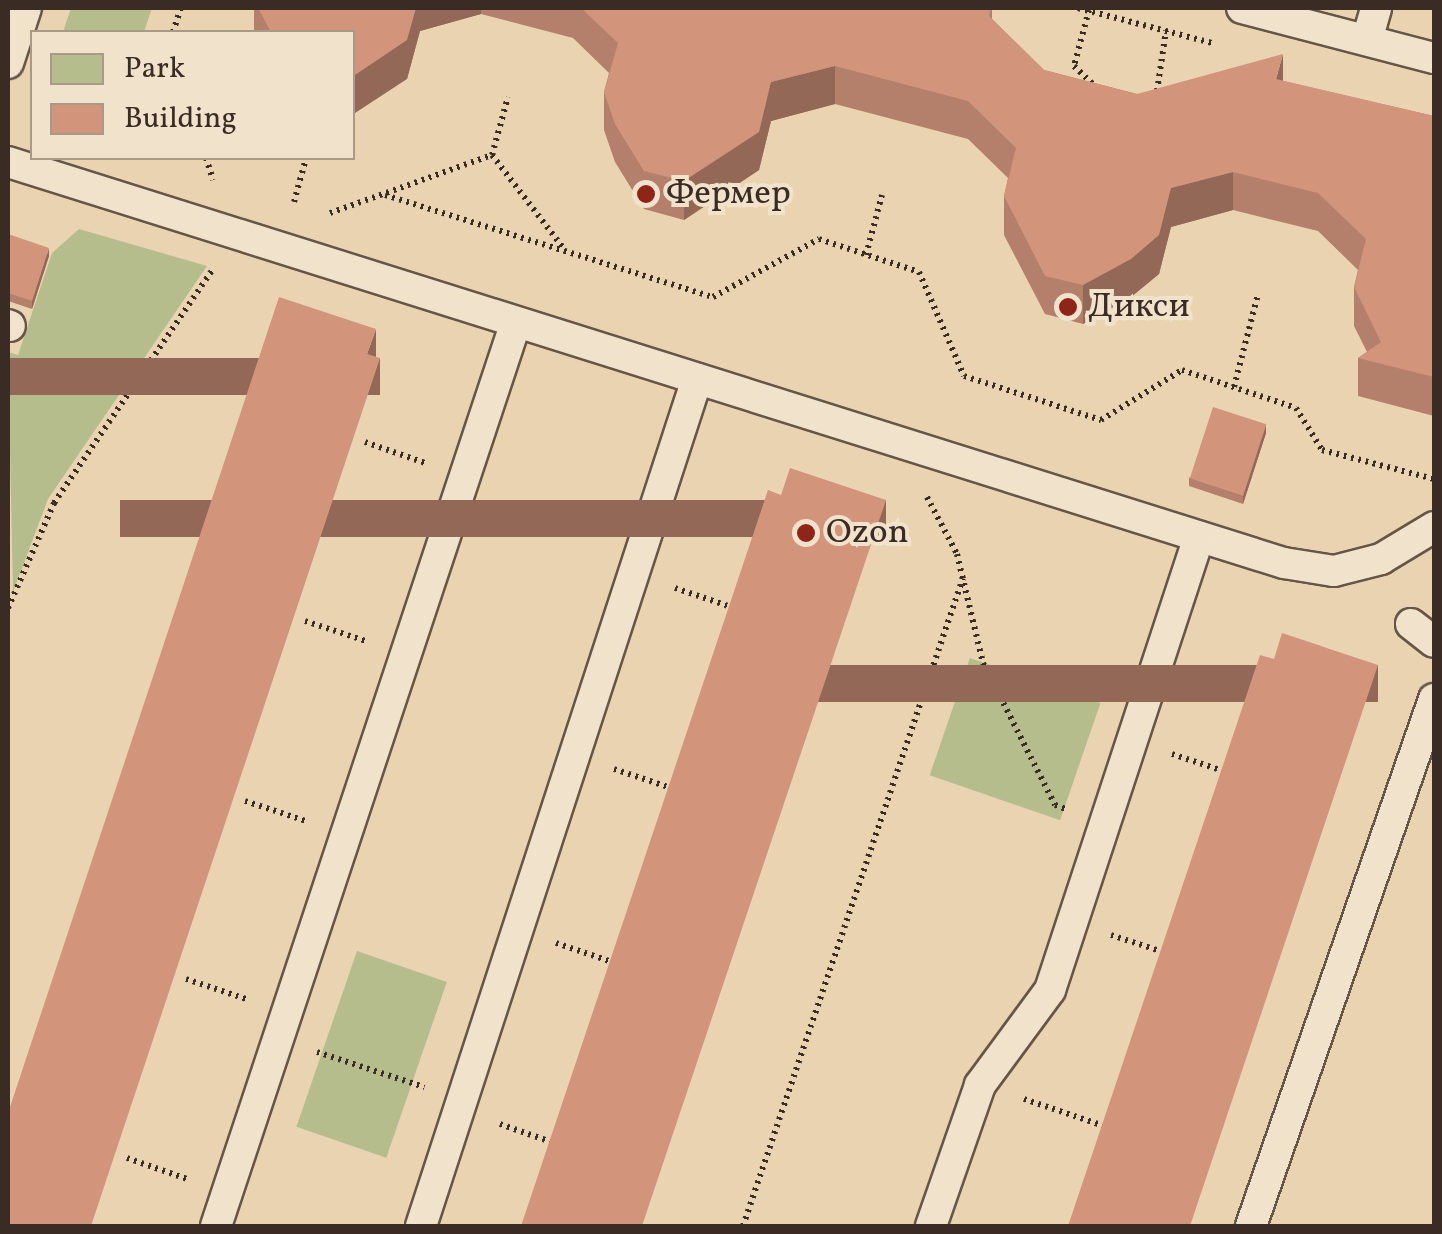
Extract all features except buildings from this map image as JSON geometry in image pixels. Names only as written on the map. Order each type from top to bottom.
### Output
[{"type":"lane","points":[[8,64],[26,8]]},
{"type":"lane","points":[[1242,8],[1434,58]]},
{"type":"lane","points":[[1367,40],[1376,8]]},
{"type":"lane","points":[[8,162],[515,325],[1199,537],[1334,571],[1381,559],[1434,526]]},
{"type":"lane","points":[[216,1226],[515,325]]},
{"type":"lane","points":[[421,1226],[697,379]]},
{"type":"lane","points":[[931,1226],[980,1084],[1050,990],[1199,537]]},
{"type":"lane","points":[[1251,1226],[1434,699]]},
{"type":"path","points":[[1088,10],[1074,66],[1114,93]]},
{"type":"path","points":[[1146,94],[1160,90],[1166,30]]},
{"type":"path","points":[[492,155],[508,97]]},
{"type":"path","points":[[320,210],[385,195],[492,155]]},
{"type":"path","points":[[492,155],[566,252]]},
{"type":"path","points":[[294,202],[305,160]]},
{"type":"path","points":[[214,176],[230,181]]},
{"type":"path","points":[[385,195],[713,298],[819,239],[918,272],[964,376],[1100,420],[1182,370],[1296,408],[1322,450],[1434,479]]},
{"type":"path","points":[[866,255],[882,195]]},
{"type":"path","points":[[278,197],[307,206]]},
{"type":"path","points":[[8,608],[63,488],[237,236]]},
{"type":"path","points":[[1234,388],[1258,294]]},
{"type":"path","points":[[364,442],[465,476]]},
{"type":"path","points":[[921,487],[963,578],[984,663],[1055,805],[1066,810]]},
{"type":"path","points":[[633,574],[740,610]]},
{"type":"path","points":[[743,1226],[963,578]]},
{"type":"path","points":[[306,621],[406,654]]},
{"type":"path","points":[[1132,741],[1232,774]]},
{"type":"path","points":[[574,755],[680,791]]},
{"type":"path","points":[[245,801],[346,835]]},
{"type":"path","points":[[1072,922],[1172,955]]},
{"type":"path","points":[[518,930],[621,965]]},
{"type":"path","points":[[186,979],[461,1105],[560,1145]]},
{"type":"path","points":[[980,1084],[1113,1129]]},
{"type":"path","points":[[126,1158],[227,1192]]},
{"type":"green space","points":[[71,8],[152,8],[145,30],[64,30]]},
{"type":"green space","points":[[79,229],[207,266],[48,499],[13,592],[8,352],[18,355],[52,253]]},
{"type":"green space","points":[[970,658],[1100,703],[1060,820],[930,775]]},
{"type":"green space","points":[[357,951],[447,982],[386,1158],[296,1127]]},
{"type":"place","name":"Фермер","points":[[646,194]]},
{"type":"place","name":"Дикси","points":[[1068,307]]},
{"type":"place","name":"Ozon","points":[[806,533]]}]
